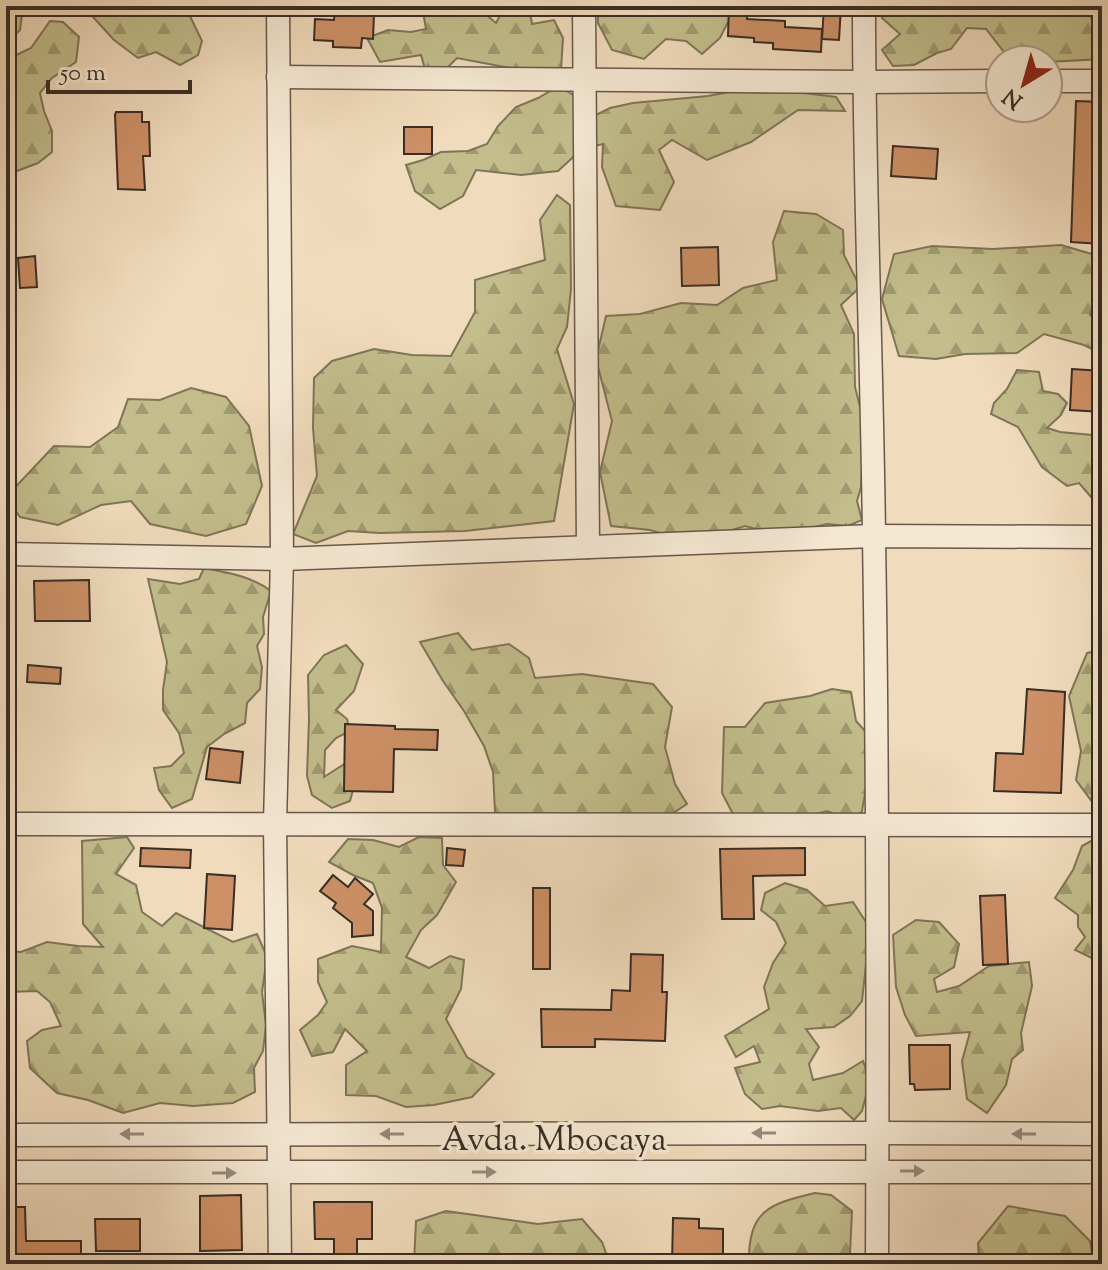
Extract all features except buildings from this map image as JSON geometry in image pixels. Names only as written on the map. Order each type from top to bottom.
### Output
[{"type":"street","points":[[278,6],[282,559],[275,823],[280,1264]]},
{"type":"street","points":[[584,6],[588,547]]},
{"type":"street","points":[[864,6],[877,824],[877,1264]]},
{"type":"street","points":[[278,77],[984,81]]},
{"type":"street","points":[[1064,81],[1102,81]]},
{"type":"street","points":[[6,554],[282,559],[874,536],[1102,537]]},
{"type":"street","points":[[6,824],[1102,825]]},
{"type":"street","points":[[6,1135],[1102,1134]]},
{"type":"street","name":"Avda. Mbocaya","points":[[6,1172],[1102,1172]]},
{"type":"green space","points":[[6,6],[23,6],[20,30],[6,43]]},
{"type":"green space","points":[[83,6],[195,6],[189,14],[202,41],[198,55],[180,65],[156,52],[138,58],[114,40]]},
{"type":"green space","points":[[422,6],[476,6],[496,23],[505,6],[529,6],[532,24],[554,20],[563,38],[561,70],[541,74],[457,58],[443,72],[425,69],[421,55],[380,62],[367,38],[388,30],[411,32],[426,29]]},
{"type":"green space","points":[[598,6],[721,6],[731,16],[720,38],[702,54],[686,41],[666,39],[644,59],[612,50],[598,23]]},
{"type":"green space","points":[[890,6],[1091,6],[1091,17],[1102,10],[1102,59],[1064,61],[1064,44],[998,44],[986,29],[967,28],[951,49],[914,65],[893,66],[882,50],[900,34],[882,18]]},
{"type":"green space","points":[[50,21],[63,22],[79,37],[76,62],[52,78],[40,93],[52,131],[52,152],[38,163],[17,171],[6,157],[6,60],[31,48]]},
{"type":"green space","points":[[559,86],[584,102],[586,120],[610,108],[633,103],[745,89],[836,97],[845,111],[798,110],[751,142],[707,160],[672,140],[659,150],[674,182],[660,210],[616,206],[602,167],[603,144],[582,149],[558,171],[521,175],[476,170],[463,196],[440,209],[415,191],[406,165],[441,152],[468,151],[487,144],[498,126],[516,107]]},
{"type":"green space","points":[[557,195],[570,205],[571,289],[567,327],[557,349],[574,404],[554,521],[465,531],[348,531],[316,543],[293,534],[317,476],[313,428],[314,378],[332,361],[374,349],[412,355],[451,356],[475,312],[475,280],[545,260],[540,220]]},
{"type":"green space","points":[[784,211],[816,214],[843,230],[844,255],[860,287],[841,305],[854,334],[855,387],[864,422],[861,487],[857,501],[862,520],[848,526],[827,524],[764,531],[745,526],[722,533],[667,535],[611,526],[600,472],[612,421],[596,359],[606,316],[640,314],[681,303],[717,305],[743,288],[777,280],[773,242]]},
{"type":"green space","points":[[1061,245],[1102,257],[1102,285],[1090,315],[1102,321],[1102,354],[1084,345],[1044,334],[1017,353],[965,354],[936,359],[899,356],[882,299],[894,254],[932,246],[993,249]]},
{"type":"green space","points":[[1017,370],[1039,372],[1043,391],[1058,394],[1067,403],[1061,415],[1047,428],[1092,435],[1102,451],[1102,523],[1093,509],[1092,498],[1079,483],[1067,486],[1042,467],[1018,427],[991,414],[994,403],[1007,389]]},
{"type":"green space","points":[[191,388],[226,397],[249,426],[262,486],[246,524],[206,536],[150,524],[131,501],[101,505],[58,525],[20,517],[6,497],[54,446],[90,447],[118,427],[128,399],[160,400]]},
{"type":"green space","points":[[204,568],[247,578],[271,591],[263,617],[264,634],[257,646],[262,667],[260,689],[247,703],[245,723],[207,747],[192,799],[172,808],[159,790],[154,768],[171,766],[184,753],[179,733],[163,710],[167,662],[148,579],[180,584],[199,579]]},
{"type":"green space","points":[[458,633],[472,650],[509,644],[529,658],[535,678],[582,674],[653,684],[672,707],[665,747],[675,784],[687,804],[667,817],[525,826],[495,812],[493,772],[484,746],[420,642]]},
{"type":"green space","points":[[346,645],[363,664],[354,691],[336,710],[347,719],[350,731],[336,738],[325,750],[324,777],[349,761],[355,783],[350,801],[332,808],[312,795],[307,776],[308,675],[324,655]]},
{"type":"green space","points":[[1102,649],[1102,804],[1093,803],[1076,780],[1081,751],[1069,696],[1087,653]]},
{"type":"green space","points":[[832,689],[851,692],[856,721],[876,743],[862,812],[847,819],[827,811],[781,823],[733,814],[722,793],[724,727],[745,727],[765,703]]},
{"type":"green space","points":[[1102,835],[1102,960],[1096,960],[1075,950],[1085,937],[1078,927],[1078,915],[1055,898],[1073,870],[1082,846]]},
{"type":"green space","points":[[127,837],[134,848],[116,874],[136,885],[142,912],[162,926],[176,913],[233,942],[257,934],[267,957],[262,992],[266,1025],[263,1051],[254,1068],[255,1092],[233,1103],[193,1106],[160,1103],[123,1113],[57,1093],[30,1068],[27,1041],[42,1030],[61,1026],[50,1002],[37,991],[6,992],[6,951],[21,952],[47,942],[103,947],[83,924],[82,841]]},
{"type":"green space","points":[[419,837],[442,838],[443,865],[456,882],[437,915],[421,930],[406,957],[429,968],[450,956],[464,960],[461,989],[446,1019],[467,1057],[494,1074],[472,1097],[406,1107],[376,1096],[346,1095],[346,1065],[367,1051],[345,1029],[333,1052],[312,1056],[300,1030],[318,1015],[327,1002],[318,982],[318,959],[352,946],[381,952],[382,908],[373,883],[329,862],[348,839],[373,840],[399,847]]},
{"type":"green space","points":[[785,883],[807,890],[825,906],[853,902],[866,922],[862,1001],[850,1016],[834,1027],[806,1029],[819,1047],[809,1064],[813,1080],[843,1073],[863,1061],[870,1080],[862,1111],[854,1120],[841,1108],[818,1111],[780,1106],[762,1109],[745,1094],[735,1068],[760,1062],[754,1046],[736,1057],[725,1036],[769,1009],[764,987],[773,963],[786,943],[776,922],[761,910],[765,893]]},
{"type":"green space","points":[[916,920],[939,922],[959,944],[954,967],[934,979],[937,992],[959,986],[989,966],[1029,962],[1032,986],[1021,1033],[1023,1050],[1012,1059],[1006,1085],[987,1113],[967,1099],[962,1061],[970,1032],[916,1036],[905,1015],[896,987],[893,935]]},
{"type":"green space","points":[[815,1193],[831,1195],[852,1211],[852,1264],[749,1264],[752,1232],[764,1213],[785,1201]]},
{"type":"green space","points":[[1008,1206],[1065,1216],[1090,1241],[1094,1264],[979,1264],[978,1243]]},
{"type":"green space","points":[[446,1211],[538,1224],[582,1219],[602,1242],[610,1264],[414,1264],[416,1221]]}]
